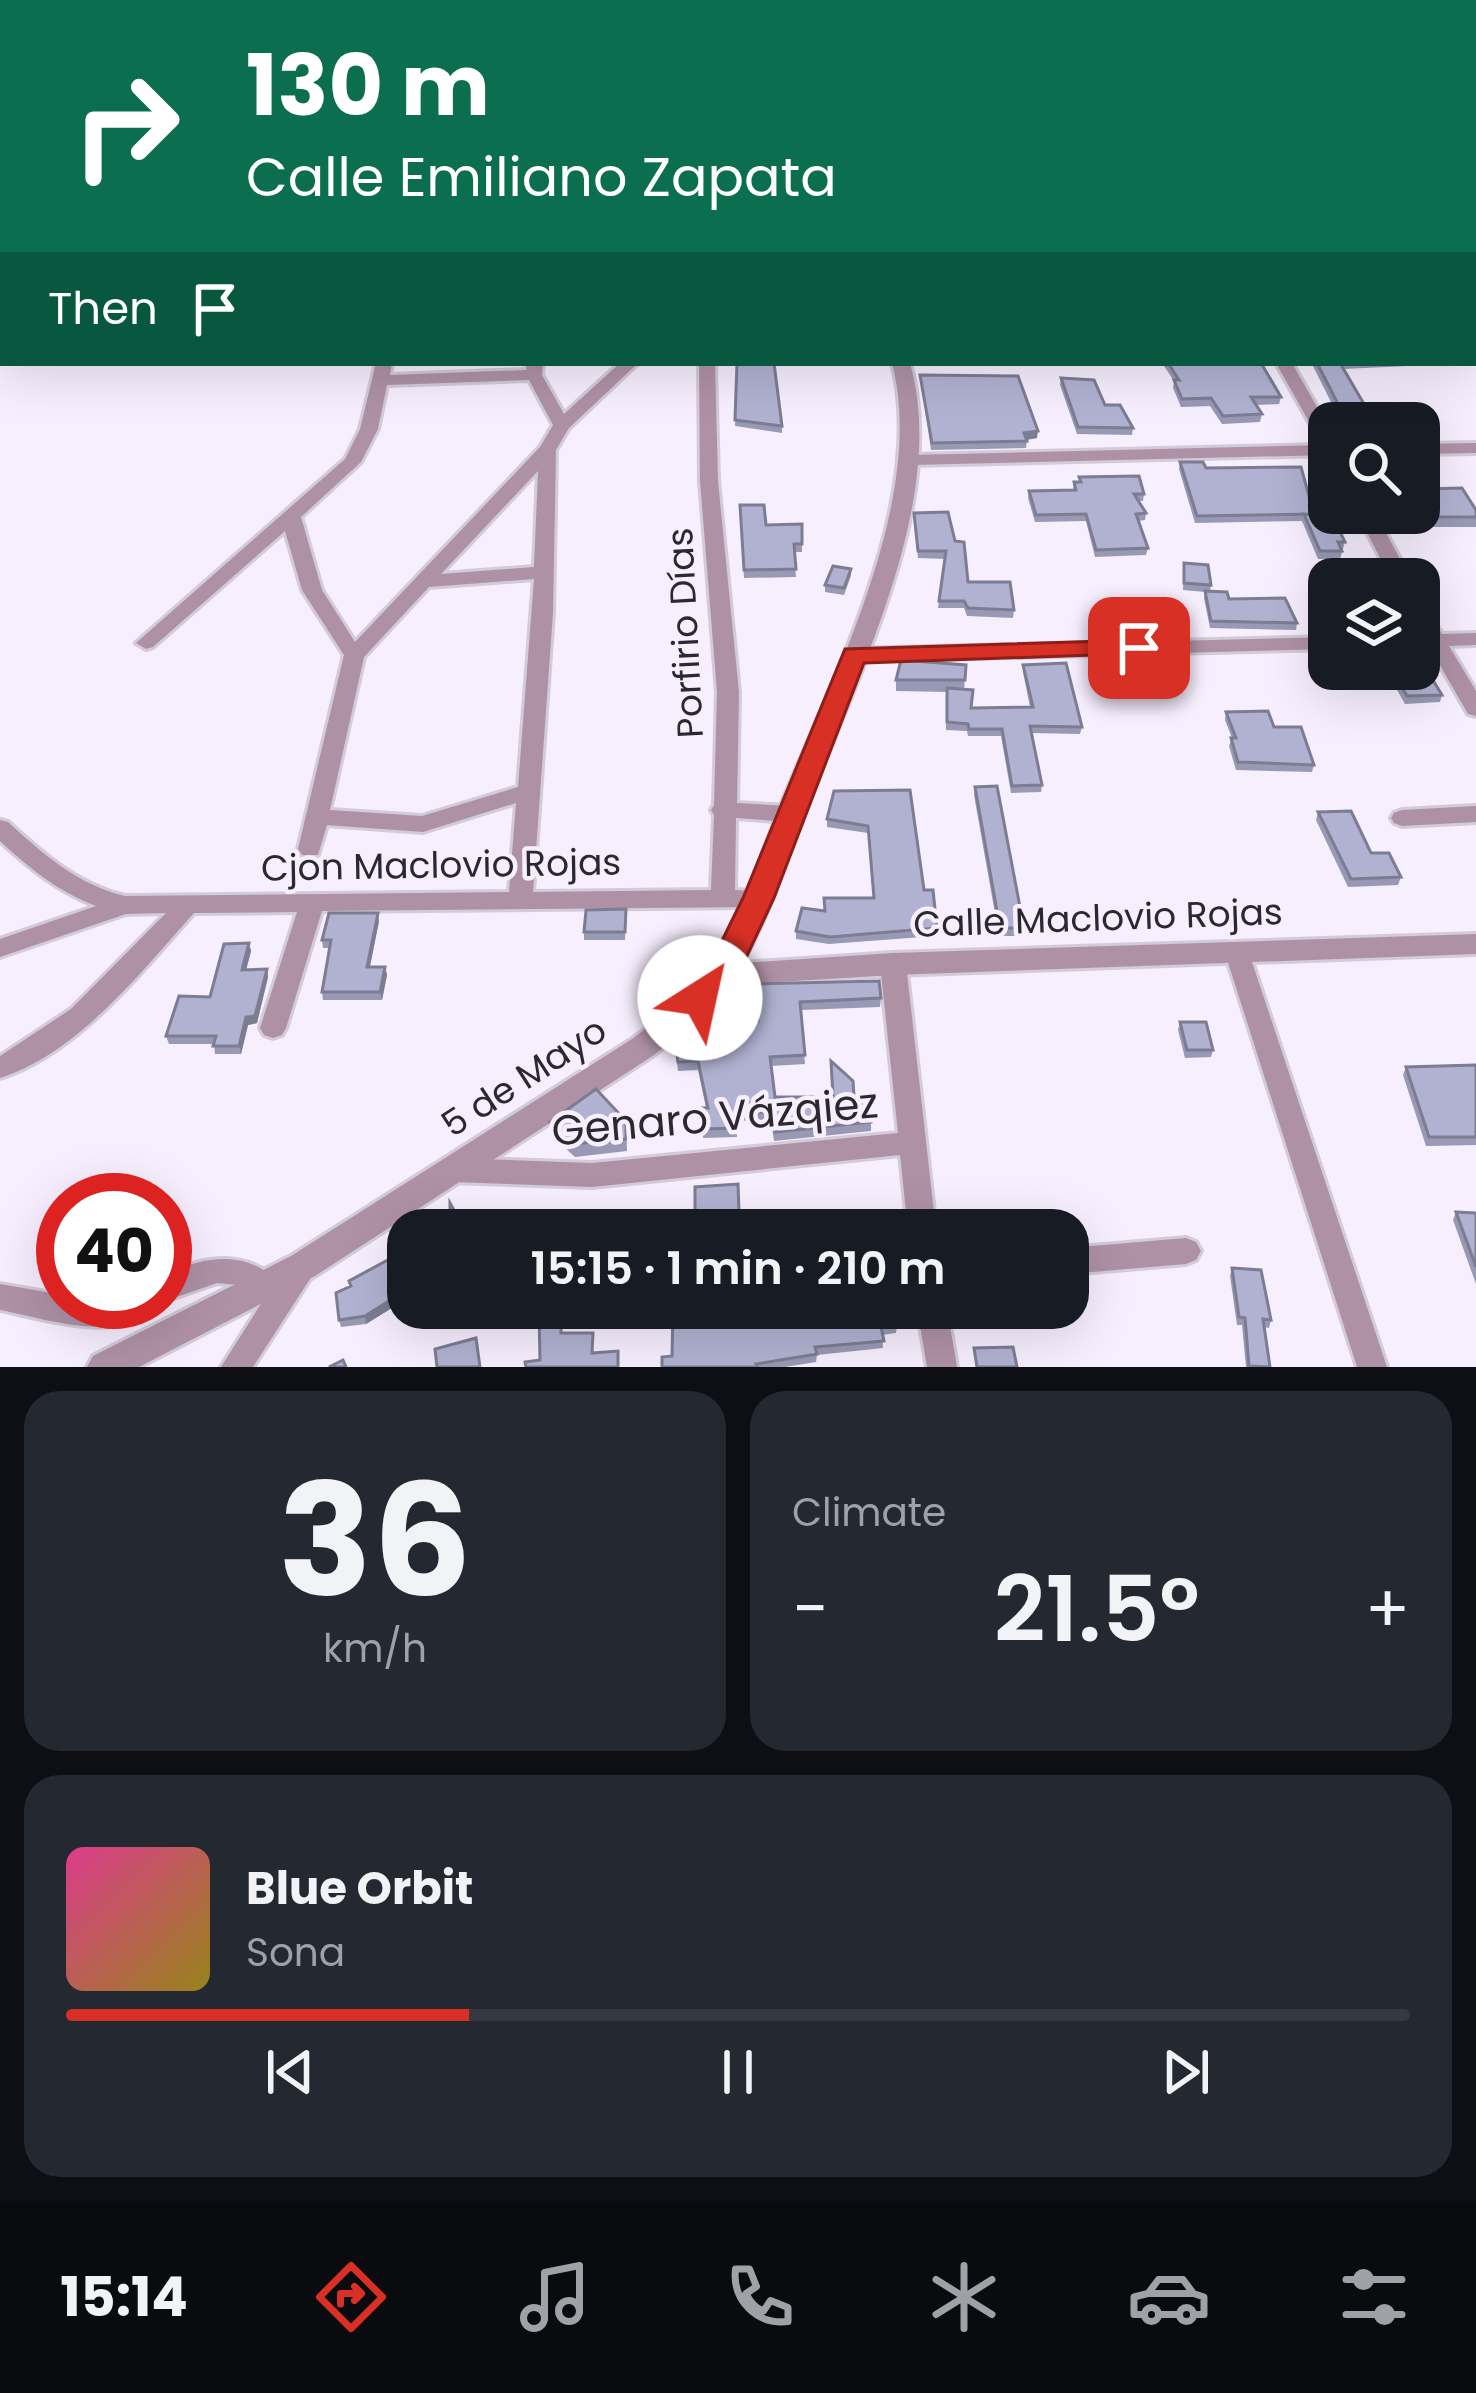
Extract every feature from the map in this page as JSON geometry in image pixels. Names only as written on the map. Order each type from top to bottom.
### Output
[{"type":"street","points":[[310,849],[354,655],[547,450],[562,425],[627,366]]},
{"type":"street","name":"Porfirio Días","points":[[707,366],[709,481],[728,692],[723,898]]},
{"type":"street","name":"5 de Mayo","points":[[105,1367],[303,1266],[643,1047],[678,1021],[722,975],[758,898],[854,655],[910,460],[914,406],[903,366]]},
{"type":"street","points":[[1286,366],[1308,408]]},
{"type":"street","points":[[146,643],[352,462],[369,429],[382,372],[534,369],[562,425]]},
{"type":"street","points":[[910,460],[1308,448]]},
{"type":"street","points":[[1440,449],[1476,448]]},
{"type":"street","points":[[520,901],[544,572],[547,450]]},
{"type":"street","points":[[291,515],[310,592],[354,655]]},
{"type":"street","points":[[420,582],[544,572]]},
{"type":"street","points":[[1440,640],[1476,639]]},
{"type":"street","points":[[854,655],[1308,644]]},
{"type":"street","points":[[1440,659],[1476,709]]},
{"type":"street","points":[[317,818],[423,824],[529,791]]},
{"type":"street","points":[[722,809],[790,814]]},
{"type":"street","points":[[1402,818],[1476,814]]},
{"type":"street","points":[[0,828],[60,879],[93,899],[125,904]]},
{"type":"street","name":"Cjon Maclovio Rojas","points":[[125,904],[758,898]]},
{"type":"street","points":[[273,1028],[312,903]]},
{"type":"street","points":[[0,948],[125,904]]},
{"type":"street","points":[[0,1068],[53,1041],[99,1002],[188,904]]},
{"type":"street","name":"Calle Maclovio Rojas","points":[[722,975],[892,964],[1476,944]]},
{"type":"street","points":[[1237,952],[1372,1367]]},
{"type":"street","points":[[892,964],[920,1209]]},
{"type":"street","name":"Genaro Vázqiez","points":[[451,1170],[592,1174],[914,1142]]},
{"type":"street","points":[[1089,1259],[1186,1252]]},
{"type":"street","points":[[236,1367],[303,1266]]},
{"type":"street","points":[[192,1277],[238,1269],[266,1287]]},
{"type":"street","points":[[0,1297],[36,1303]]},
{"type":"street","points":[[936,1329],[942,1367]]},
{"type":"building","points":[[737,366],[774,366],[782,426],[735,420]]},
{"type":"building","points":[[1170,366],[1263,366],[1281,397],[1251,397],[1262,414],[1223,416],[1211,398],[1182,399],[1174,380],[1179,380]]},
{"type":"building","points":[[1319,366],[1342,366],[1363,402],[1337,402]]},
{"type":"building","points":[[920,375],[1018,376],[1038,431],[1024,433],[1027,441],[932,443]]},
{"type":"building","points":[[1061,378],[1094,380],[1105,405],[1120,405],[1133,428],[1078,427]]},
{"type":"building","points":[[1180,462],[1203,462],[1206,468],[1301,467],[1308,514],[1197,516]]},
{"type":"building","points":[[1139,476],[1144,494],[1134,494],[1146,513],[1136,514],[1148,548],[1096,550],[1086,514],[1036,515],[1029,491],[1076,490],[1074,482],[1081,482],[1079,477]]},
{"type":"building","points":[[1462,488],[1476,517],[1440,517],[1440,489]]},
{"type":"building","points":[[740,505],[764,505],[766,525],[802,524],[802,544],[794,544],[796,569],[744,570]]},
{"type":"building","points":[[948,512],[955,541],[964,542],[968,582],[1010,582],[1014,610],[939,601],[946,551],[918,551],[914,513]]},
{"type":"building","points":[[1313,534],[1341,534],[1342,551],[1320,551]]},
{"type":"building","points":[[1184,563],[1208,565],[1211,585],[1184,583]]},
{"type":"building","points":[[833,566],[851,569],[844,588],[825,585]]},
{"type":"building","points":[[1205,591],[1227,592],[1229,599],[1285,598],[1297,623],[1211,621]]},
{"type":"building","points":[[901,660],[966,665],[965,680],[896,680]]},
{"type":"building","points":[[1066,663],[1082,727],[1030,726],[1042,785],[1012,786],[1002,729],[969,729],[968,724],[947,722],[947,688],[973,690],[971,708],[1033,707],[1023,665]]},
{"type":"building","points":[[1404,690],[1439,690],[1442,695],[1407,696]]},
{"type":"building","points":[[1268,711],[1274,727],[1301,727],[1314,765],[1238,762],[1231,738],[1236,738],[1226,712]]},
{"type":"building","points":[[997,786],[1024,928],[1000,928],[975,787]]},
{"type":"building","points":[[910,790],[924,890],[933,890],[937,928],[830,937],[796,931],[802,908],[825,911],[824,898],[874,898],[868,826],[827,819],[834,791]]},
{"type":"building","points":[[1351,811],[1371,853],[1389,853],[1401,877],[1351,879],[1318,812]]},
{"type":"building","points":[[626,909],[625,932],[584,932],[586,910]]},
{"type":"building","points":[[329,913],[378,913],[367,967],[385,967],[380,992],[322,992],[331,940],[322,940]]},
{"type":"building","points":[[249,943],[242,970],[267,969],[255,1016],[246,1017],[239,1046],[213,1046],[216,1036],[166,1036],[179,996],[210,997],[224,944]]},
{"type":"building","points":[[879,981],[881,998],[800,1002],[805,1055],[770,1057],[775,1097],[833,1097],[831,1061],[853,1081],[854,1096],[868,1096],[871,1122],[775,1132],[771,1112],[736,1113],[737,1128],[703,1129],[702,1108],[708,1108],[698,1061],[678,1062],[674,1035],[722,997],[758,1020],[756,984]]},
{"type":"building","points":[[1180,1022],[1206,1022],[1213,1050],[1187,1050]]},
{"type":"building","points":[[1476,1065],[1476,1137],[1429,1137],[1406,1067]]},
{"type":"building","points":[[596,1089],[626,1121],[626,1139],[574,1144],[550,1122]]},
{"type":"building","points":[[738,1184],[739,1209],[695,1209],[695,1187]]},
{"type":"building","points":[[1456,1212],[1476,1213],[1476,1267]]},
{"type":"building","points":[[387,1260],[387,1302],[365,1316],[339,1320],[336,1293],[351,1286],[349,1281]]},
{"type":"building","points":[[1232,1268],[1261,1270],[1271,1320],[1263,1319],[1270,1367],[1249,1366],[1245,1318],[1239,1317]]},
{"type":"building","points":[[539,1329],[593,1333],[592,1353],[618,1351],[618,1367],[526,1367],[525,1362],[540,1360]]},
{"type":"building","points":[[673,1329],[881,1329],[884,1341],[815,1347],[817,1354],[756,1364],[758,1367],[662,1367],[662,1357],[672,1356]]},
{"type":"building","points":[[476,1338],[480,1367],[437,1367],[435,1349]]},
{"type":"building","points":[[1013,1347],[1017,1367],[977,1367],[974,1348]]},
{"type":"route","points":[[700,998],[722,975],[758,898],[854,655],[1139,648]]}]
